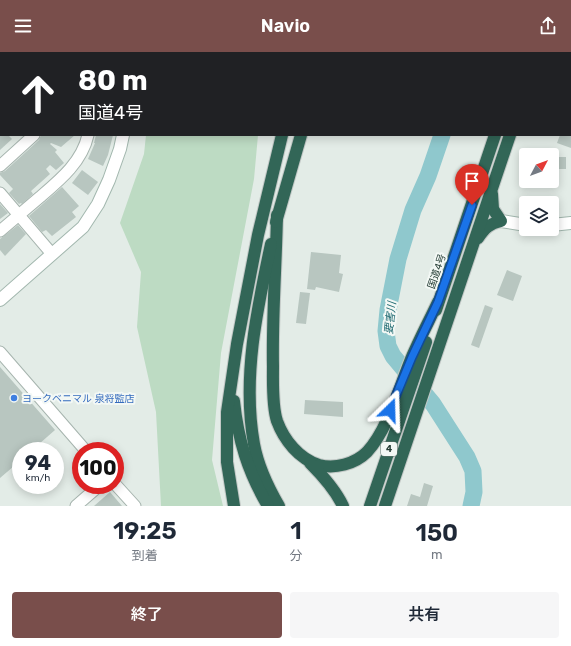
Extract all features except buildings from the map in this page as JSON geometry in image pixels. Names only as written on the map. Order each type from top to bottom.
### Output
[{"type":"highway","points":[[234,506],[228,462],[227,412],[236,344],[258,235],[282,136]]},
{"type":"highway","points":[[278,506],[261,469],[254,444],[250,393],[254,338],[263,280],[277,215],[301,136]]},
{"type":"highway","name":"国道4号","points":[[415,361],[438,302],[495,136]]},
{"type":"highway","name":"4","points":[[386,503],[510,136]]},
{"type":"highway","points":[[473,246],[484,231],[492,224],[501,221],[493,209],[492,190]]},
{"type":"highway","points":[[277,215],[273,350],[273,389],[277,419],[283,434],[293,448],[326,479],[343,506]]},
{"type":"highway","points":[[236,344],[233,392],[241,445],[250,474],[268,506]]},
{"type":"highway","points":[[309,462],[323,466],[338,466],[352,462],[366,453],[376,440],[385,424],[401,383],[415,361]]},
{"type":"highway","name":"4","points":[[370,506],[409,392],[415,361]]},
{"type":"street","points":[[0,166],[33,136]]},
{"type":"street","points":[[0,231],[64,176],[77,160],[87,141],[88,136]]},
{"type":"street","points":[[0,300],[83,227],[98,204],[114,168],[123,136]]},
{"type":"street","points":[[0,193],[52,254]]},
{"type":"street","points":[[501,221],[519,224]]},
{"type":"street","points":[[559,224],[571,223]]},
{"type":"street","points":[[0,352],[78,442]]},
{"type":"street","points":[[76,506],[90,494]]},
{"type":"street","points":[[124,494],[135,506]]},
{"type":"green space","points":[[146,136],[258,136],[254,179],[221,353],[212,460],[223,506],[161,506],[156,412],[137,327],[141,272],[120,223],[144,154]]},
{"type":"waterway","name":"要害川","points":[[442,136],[428,176],[413,210],[398,259],[388,310],[386,331],[388,346],[393,356],[433,404],[467,457],[473,471],[474,492],[471,506]]},
{"type":"place","name":"ヨークベニマル 泉将監店","points":[[14,398]]},
{"type":"route","points":[[390,410],[412,357],[438,302],[472,205]]}]
